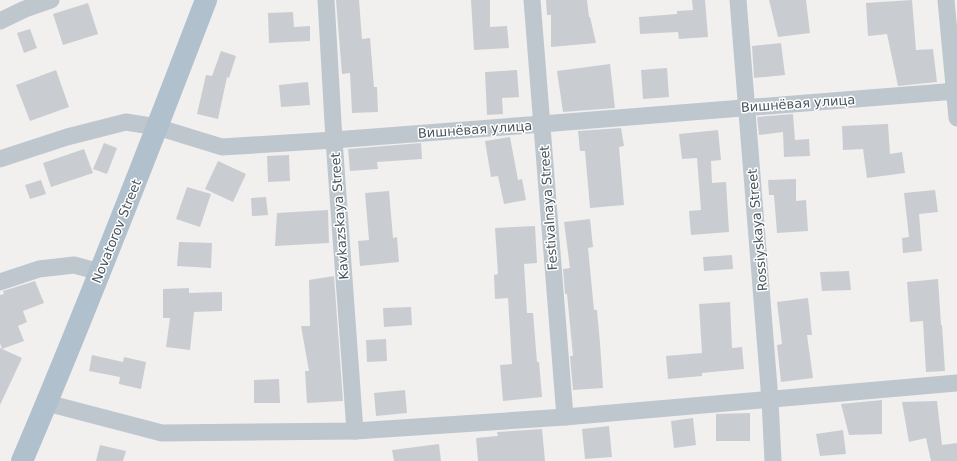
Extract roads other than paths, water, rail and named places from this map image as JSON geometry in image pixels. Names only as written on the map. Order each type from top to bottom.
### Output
[{"type":"main road","name":"Novatorov Street","points":[[22,461],[100,272],[206,0]]},
{"type":"street","points":[[0,21],[25,9],[51,0]]},
{"type":"street","name":"Kavkazskaya Street","points":[[326,0],[334,140],[355,431]]},
{"type":"street","name":"Festivalnaya Street","points":[[532,0],[565,417]]},
{"type":"street","name":"Rossiyskaya Street","points":[[738,0],[770,400],[773,461]]},
{"type":"street","points":[[946,0],[956,91],[957,118]]},
{"type":"street","name":"Вишнёвая улица","points":[[0,159],[67,137],[126,122],[157,127],[222,147],[334,140],[956,91]]},
{"type":"street","points":[[0,282],[39,269],[74,265],[100,272]]},
{"type":"street","points":[[47,403],[162,433],[355,431],[565,417],[957,383]]}]
